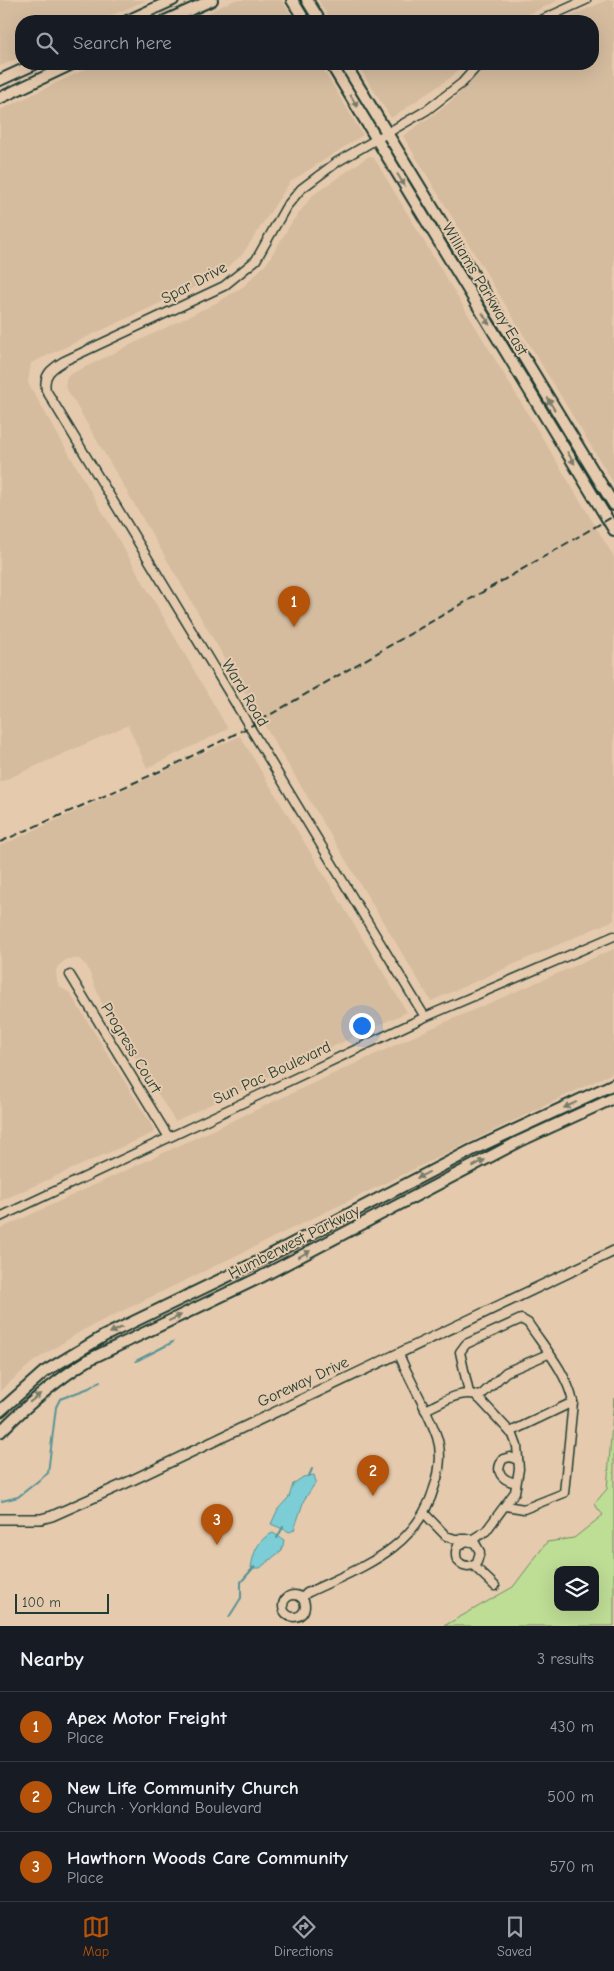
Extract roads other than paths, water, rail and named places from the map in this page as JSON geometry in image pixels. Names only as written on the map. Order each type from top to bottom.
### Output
[{"type":"main road","points":[[140,15],[173,0]]},
{"type":"main road","points":[[178,15],[212,0]]},
{"type":"main road","points":[[292,0],[301,15]]},
{"type":"main road","points":[[307,0],[316,15]]},
{"type":"main road","points":[[0,80],[21,70]]},
{"type":"main road","points":[[0,98],[59,70]]},
{"type":"main road","name":"Williams Parkway East","points":[[335,70],[614,530]]},
{"type":"main road","name":"Williams Parkway East","points":[[349,70],[614,504]]},
{"type":"main road","name":"Humberwest Parkway","points":[[0,1411],[44,1372],[104,1336],[255,1263],[472,1150],[614,1084]]},
{"type":"main road","name":"Humberwest Parkway","points":[[0,1432],[28,1404],[69,1372],[90,1360],[261,1277],[520,1142],[614,1098]]},
{"type":"street","points":[[552,15],[586,0]]},
{"type":"street","name":"Spar Drive","points":[[45,382],[52,369],[64,362],[224,286],[256,260],[286,207],[301,189],[337,162],[445,98],[473,70]]},
{"type":"street","name":"Ward Road","points":[[45,382],[46,390],[425,1018]]},
{"type":"street","name":"Sun Pac Boulevard","points":[[0,1217],[168,1136],[425,1018],[614,936]]},
{"type":"street","name":"Progress Court","points":[[70,975],[168,1136]]},
{"type":"street","name":"Goreway Drive","points":[[0,1519],[41,1519],[52,1516],[124,1484],[614,1251]]},
{"type":"street","points":[[469,1393],[460,1352],[466,1344],[521,1319],[528,1322],[570,1390],[572,1402],[564,1492],[524,1509],[506,1506]]},
{"type":"street","points":[[302,1598],[307,1593],[385,1555],[409,1534],[425,1514],[438,1475],[440,1455],[438,1438],[399,1354]]},
{"type":"street","points":[[478,1398],[506,1372],[548,1354]]},
{"type":"street","points":[[425,1410],[457,1395],[469,1393],[478,1398],[510,1432],[518,1446],[515,1492],[486,1530],[466,1542],[456,1550],[457,1560],[464,1566],[473,1565],[480,1557],[480,1552],[466,1542],[446,1536],[425,1514]]},
{"type":"street","points":[[510,1432],[572,1402]]},
{"type":"street","points":[[516,1483],[502,1476],[498,1472],[498,1466],[503,1459],[518,1460]]},
{"type":"street","points":[[473,1565],[495,1586]]},
{"type":"water","points":[[314,1475],[316,1482],[304,1500],[294,1530],[290,1532],[271,1524],[278,1509],[289,1497],[293,1484],[303,1477]]},
{"type":"water","points":[[273,1533],[284,1540],[282,1550],[260,1568],[251,1568],[253,1557],[260,1543]]},
{"type":"waterway","points":[[136,1361],[173,1342]]},
{"type":"waterway","points":[[2,1501],[18,1497],[48,1473],[56,1407],[60,1399],[89,1388],[100,1381]]},
{"type":"waterway","points":[[309,1476],[312,1469]]},
{"type":"waterway","points":[[277,1538],[283,1527]]},
{"type":"waterway","points":[[229,1617],[241,1598],[241,1582],[254,1567]]},
{"type":"railway","points":[[0,842],[174,765],[249,727],[614,516]]},
{"type":"place","name":"Apex Motor Freight","points":[[294,627]]},
{"type":"place","name":"New Life Community Church","points":[[373,1496]]},
{"type":"place","name":"Hawthorn Woods Care Community","points":[[217,1545]]}]
